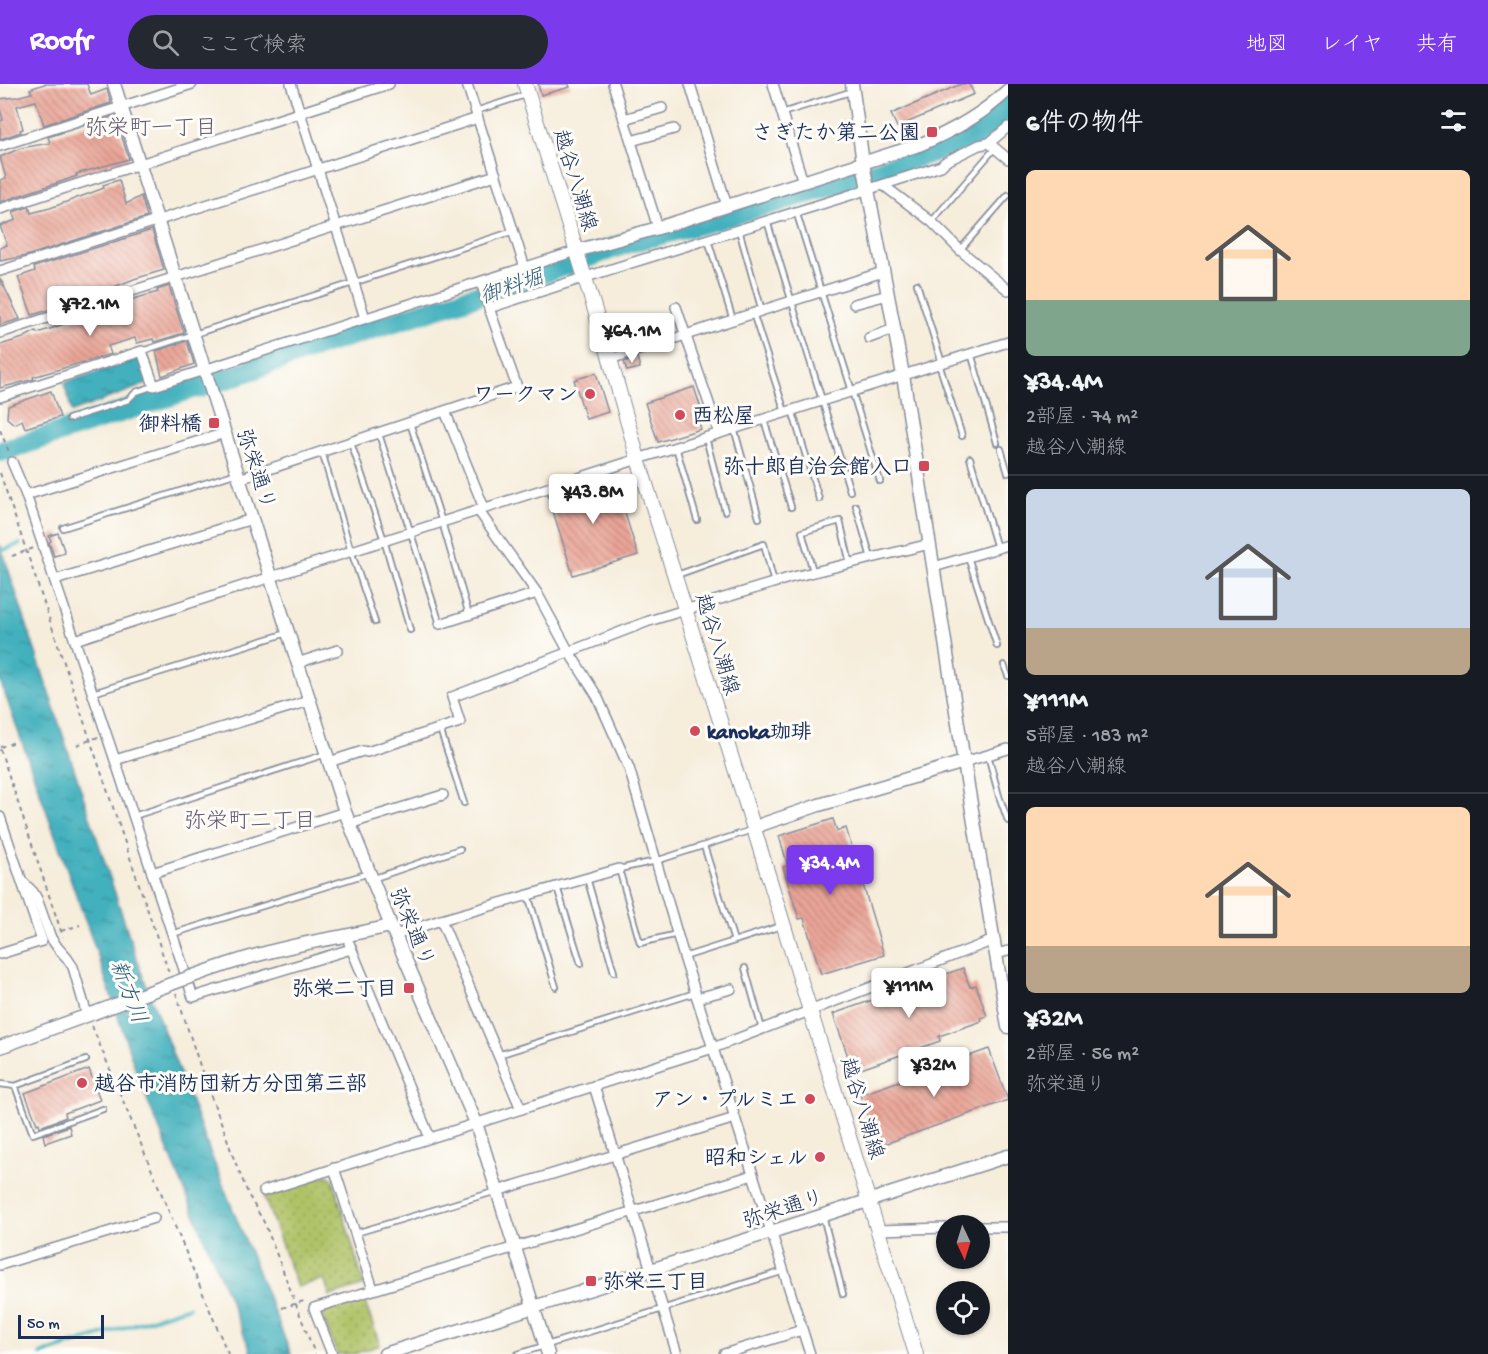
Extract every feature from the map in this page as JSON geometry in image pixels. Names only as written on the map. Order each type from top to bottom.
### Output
[{"type":"main road","name":"越谷八潮線","points":[[526,89],[610,359],[638,459],[916,1354]]},
{"type":"street","name":"弥栄通り","points":[[114,84],[347,818],[476,1123],[533,1307],[1008,1155]]},
{"type":"street","points":[[0,146],[192,84]]},
{"type":"street","points":[[291,84],[365,318]]},
{"type":"street","points":[[0,209],[389,84]]},
{"type":"street","points":[[467,84],[525,268]]},
{"type":"street","points":[[613,84],[658,228]]},
{"type":"street","points":[[690,84],[727,206]]},
{"type":"street","points":[[773,84],[803,182]]},
{"type":"street","points":[[852,88],[864,166],[903,375],[994,940],[1002,953],[1008,1027]]},
{"type":"street","points":[[0,396],[142,351],[154,386],[205,371],[525,268],[577,254],[803,182],[864,166],[942,136],[978,114],[1008,90]]},
{"type":"street","points":[[624,119],[662,108]]},
{"type":"street","points":[[0,271],[318,170],[476,115]]},
{"type":"street","points":[[992,146],[1008,127]]},
{"type":"street","points":[[631,141],[674,129]]},
{"type":"street","points":[[488,306],[583,275],[708,240],[868,186],[883,185],[941,166],[979,146],[992,146],[1008,159]]},
{"type":"street","points":[[0,333],[495,175]]},
{"type":"street","points":[[883,185],[932,222],[960,250],[1008,290]]},
{"type":"street","points":[[610,359],[883,272]]},
{"type":"street","points":[[238,476],[351,443],[517,387],[482,283]]},
{"type":"street","points":[[854,304],[888,295]]},
{"type":"street","points":[[676,307],[719,433]]},
{"type":"street","points":[[869,338],[894,329]]},
{"type":"street","points":[[75,640],[1008,342]]},
{"type":"street","points":[[445,411],[481,509],[537,593],[569,652],[597,696],[629,768],[684,957],[810,1354]]},
{"type":"street","points":[[26,495],[225,433]]},
{"type":"street","points":[[11,459],[55,580],[193,997],[351,949]]},
{"type":"street","points":[[55,580],[252,519]]},
{"type":"street","points":[[328,758],[368,752],[460,722],[452,697],[649,621],[814,572],[930,544]]},
{"type":"street","points":[[934,567],[1008,545]]},
{"type":"street","points":[[440,624],[537,593]]},
{"type":"street","points":[[297,663],[338,650]]},
{"type":"street","points":[[115,760],[309,700]]},
{"type":"street","points":[[754,829],[819,805],[1008,749]]},
{"type":"street","points":[[152,873],[347,818],[443,795]]},
{"type":"street","points":[[0,817],[42,941],[0,954]]},
{"type":"street","points":[[0,1047],[212,969],[254,956],[343,936],[393,930],[441,920],[619,869]]},
{"type":"street","points":[[21,878],[37,899],[51,938],[73,967],[90,1014]]},
{"type":"street","points":[[441,920],[521,1109]]},
{"type":"street","points":[[343,936],[351,949],[430,1138]]},
{"type":"street","points":[[264,1191],[713,1048],[994,940]]},
{"type":"street","points":[[696,995],[731,989]]},
{"type":"street","points":[[594,1086],[677,1354]]},
{"type":"street","points":[[497,1191],[735,1118]]},
{"type":"street","points":[[334,1168],[373,1290]]},
{"type":"street","points":[[332,1354],[314,1308],[753,1175]]},
{"type":"street","points":[[0,1265],[154,1218]]},
{"type":"street","points":[[990,1227],[1008,1227]]},
{"type":"street","points":[[878,1230],[936,1228]]},
{"type":"street","points":[[385,1354],[533,1307],[547,1350]]},
{"type":"street","points":[[724,1354],[802,1330]]},
{"type":"lane","points":[[782,113],[852,88]]},
{"type":"lane","points":[[476,115],[526,89]]},
{"type":"lane","points":[[932,222],[992,146]]},
{"type":"lane","points":[[960,250],[1008,195]]},
{"type":"lane","points":[[796,211],[880,481]]},
{"type":"lane","points":[[767,221],[850,491]]},
{"type":"lane","points":[[739,230],[757,312],[819,499]]},
{"type":"lane","points":[[142,351],[514,231]]},
{"type":"lane","points":[[708,240],[734,320]]},
{"type":"lane","points":[[917,284],[962,436]]},
{"type":"lane","points":[[971,353],[997,442]]},
{"type":"lane","points":[[69,419],[128,400],[136,392],[154,386]]},
{"type":"lane","points":[[764,419],[791,507]]},
{"type":"lane","points":[[410,423],[469,615]]},
{"type":"lane","points":[[734,428],[759,518]]},
{"type":"lane","points":[[379,434],[440,624]]},
{"type":"lane","points":[[705,437],[725,511]]},
{"type":"lane","points":[[351,443],[384,540],[410,630]]},
{"type":"lane","points":[[676,447],[696,520]]},
{"type":"lane","points":[[1001,449],[1008,473]]},
{"type":"lane","points":[[322,452],[375,622]]},
{"type":"lane","points":[[970,458],[998,549]]},
{"type":"lane","points":[[63,528],[238,476]]},
{"type":"lane","points":[[856,506],[872,558]]},
{"type":"lane","points":[[814,572],[802,532],[840,521],[850,564]]},
{"type":"lane","points":[[675,576],[764,544],[774,583]]},
{"type":"lane","points":[[968,557],[997,646]]},
{"type":"lane","points":[[93,693],[287,633]]},
{"type":"lane","points":[[1004,664],[1008,676]]},
{"type":"lane","points":[[440,729],[464,803]]},
{"type":"lane","points":[[988,755],[1008,821]]},
{"type":"lane","points":[[134,816],[328,758]]},
{"type":"lane","points":[[677,934],[640,943],[619,869],[656,861],[754,829]]},
{"type":"lane","points":[[704,846],[734,941]]},
{"type":"lane","points":[[172,934],[460,849]]},
{"type":"lane","points":[[587,878],[614,972]]},
{"type":"lane","points":[[557,887],[580,964]]},
{"type":"lane","points":[[528,895],[556,987]]},
{"type":"lane","points":[[684,957],[783,925]]},
{"type":"lane","points":[[745,968],[762,1029]]},
{"type":"lane","points":[[498,1055],[696,995]]},
{"type":"lane","points":[[0,1084],[15,1086],[86,1060]]},
{"type":"lane","points":[[15,1086],[33,1134],[103,1109]]},
{"type":"lane","points":[[355,1233],[497,1191]]},
{"type":"lane","points":[[823,1216],[843,1294]]},
{"type":"lane","points":[[518,1354],[547,1350],[663,1309],[784,1271]]},
{"type":"path","points":[[0,430],[11,459]]},
{"type":"path","points":[[0,473],[206,1084],[249,1196],[265,1224],[315,1354]]},
{"type":"path","points":[[12,556],[26,551]]},
{"type":"path","points":[[77,745],[90,740]]},
{"type":"path","points":[[15,742],[0,748],[65,943]]},
{"type":"path","points":[[61,931],[80,925]]},
{"type":"path","points":[[90,1014],[228,1354]]},
{"type":"path","points":[[282,1308],[311,1298]]},
{"type":"green space","points":[[327,1175],[333,1179],[364,1285],[330,1296],[324,1279],[297,1287],[264,1196]]},
{"type":"green space","points":[[363,1297],[380,1345],[354,1354],[337,1354],[321,1314],[323,1310]]},
{"type":"water","points":[[143,357],[152,382],[72,412],[64,383]]},
{"type":"water","name":"新方川","points":[[0,544],[140,969],[291,1354],[252,1354],[138,1077],[99,959],[0,680]]},
{"type":"building","points":[[44,84],[87,84],[91,95],[107,89],[111,103],[44,125],[36,101],[17,106],[23,129],[20,130],[21,132],[0,139],[0,121],[3,120],[0,99],[32,93],[30,89]]},
{"type":"building","points":[[538,84],[569,84],[570,87],[541,95]]},
{"type":"building","points":[[961,84],[969,84],[974,94],[897,127],[891,114]]},
{"type":"building","points":[[115,116],[129,159],[76,174],[77,176],[0,202],[0,180],[6,178],[0,157],[21,148],[50,143],[48,137]]},
{"type":"building","points":[[119,180],[126,204],[141,196],[147,217],[26,256],[0,261],[0,248],[7,245],[0,226],[16,220],[13,212],[29,207],[31,213],[50,208]]},
{"type":"building","points":[[152,230],[164,270],[134,279],[107,290],[108,292],[32,315],[18,277],[35,271],[34,267]]},
{"type":"building","points":[[0,278],[20,319],[0,325]]},
{"type":"building","points":[[169,286],[184,333],[154,342],[153,339],[137,343],[135,338],[108,346],[111,354],[0,388],[0,345],[23,338],[36,331],[37,333],[53,328],[101,308],[158,292],[157,290]]},
{"type":"building","points":[[187,341],[194,364],[162,376],[156,351]]},
{"type":"building","points":[[637,357],[640,368],[627,371],[624,362]]},
{"type":"building","points":[[596,373],[608,412],[586,419],[574,380]]},
{"type":"building","points":[[694,387],[705,421],[699,422],[701,429],[658,442],[645,403]]},
{"type":"building","points":[[51,391],[60,417],[25,428],[22,420],[14,424],[7,418],[8,406]]},
{"type":"building","points":[[613,475],[638,555],[573,575],[548,495]]},
{"type":"building","points":[[58,533],[65,553],[54,556],[49,536]]},
{"type":"building","points":[[833,819],[837,831],[846,828],[884,955],[821,974],[804,918],[799,919],[783,867],[788,866],[779,836]]},
{"type":"building","points":[[963,968],[970,987],[976,985],[987,1016],[981,1018],[982,1021],[939,1036],[940,1041],[861,1069],[858,1062],[851,1065],[833,1014]]},
{"type":"building","points":[[989,1049],[1008,1100],[879,1146],[860,1095]]},
{"type":"building","points":[[89,1069],[100,1100],[65,1113],[66,1117],[40,1127],[25,1093]]},
{"type":"building","points":[[69,1126],[71,1134],[45,1143],[43,1135]]},
{"type":"waterway","name":"御料堀","points":[[3,451],[519,282],[627,243],[715,220],[872,173],[977,136],[999,116],[1008,104]]},
{"type":"waterway","points":[[0,551],[20,544]]},
{"type":"waterway","points":[[41,1354],[189,1307]]},
{"type":"place","name":"さぎたか第二公園","points":[[932,132]]},
{"type":"place","name":"ワークマン","points":[[590,394]]},
{"type":"place","name":"西松屋","points":[[680,415]]},
{"type":"place","name":"御料橋","points":[[214,423]]},
{"type":"place","name":"弥十郎自治会館入口","points":[[924,466]]},
{"type":"place","name":"kanoka珈琲","points":[[695,731]]},
{"type":"place","name":"弥栄二丁目","points":[[409,988]]},
{"type":"place","name":"越谷市消防団新方分団第三部","points":[[82,1083]]},
{"type":"place","name":"アン・プルミエ","points":[[810,1099]]},
{"type":"place","name":"昭和シェル","points":[[820,1157]]},
{"type":"place","name":"弥栄三丁目","points":[[591,1281]]},
{"type":"district","name":"弥栄町一丁目","points":[[151,126]]},
{"type":"district","name":"弥栄町二丁目","points":[[250,819]]}]
